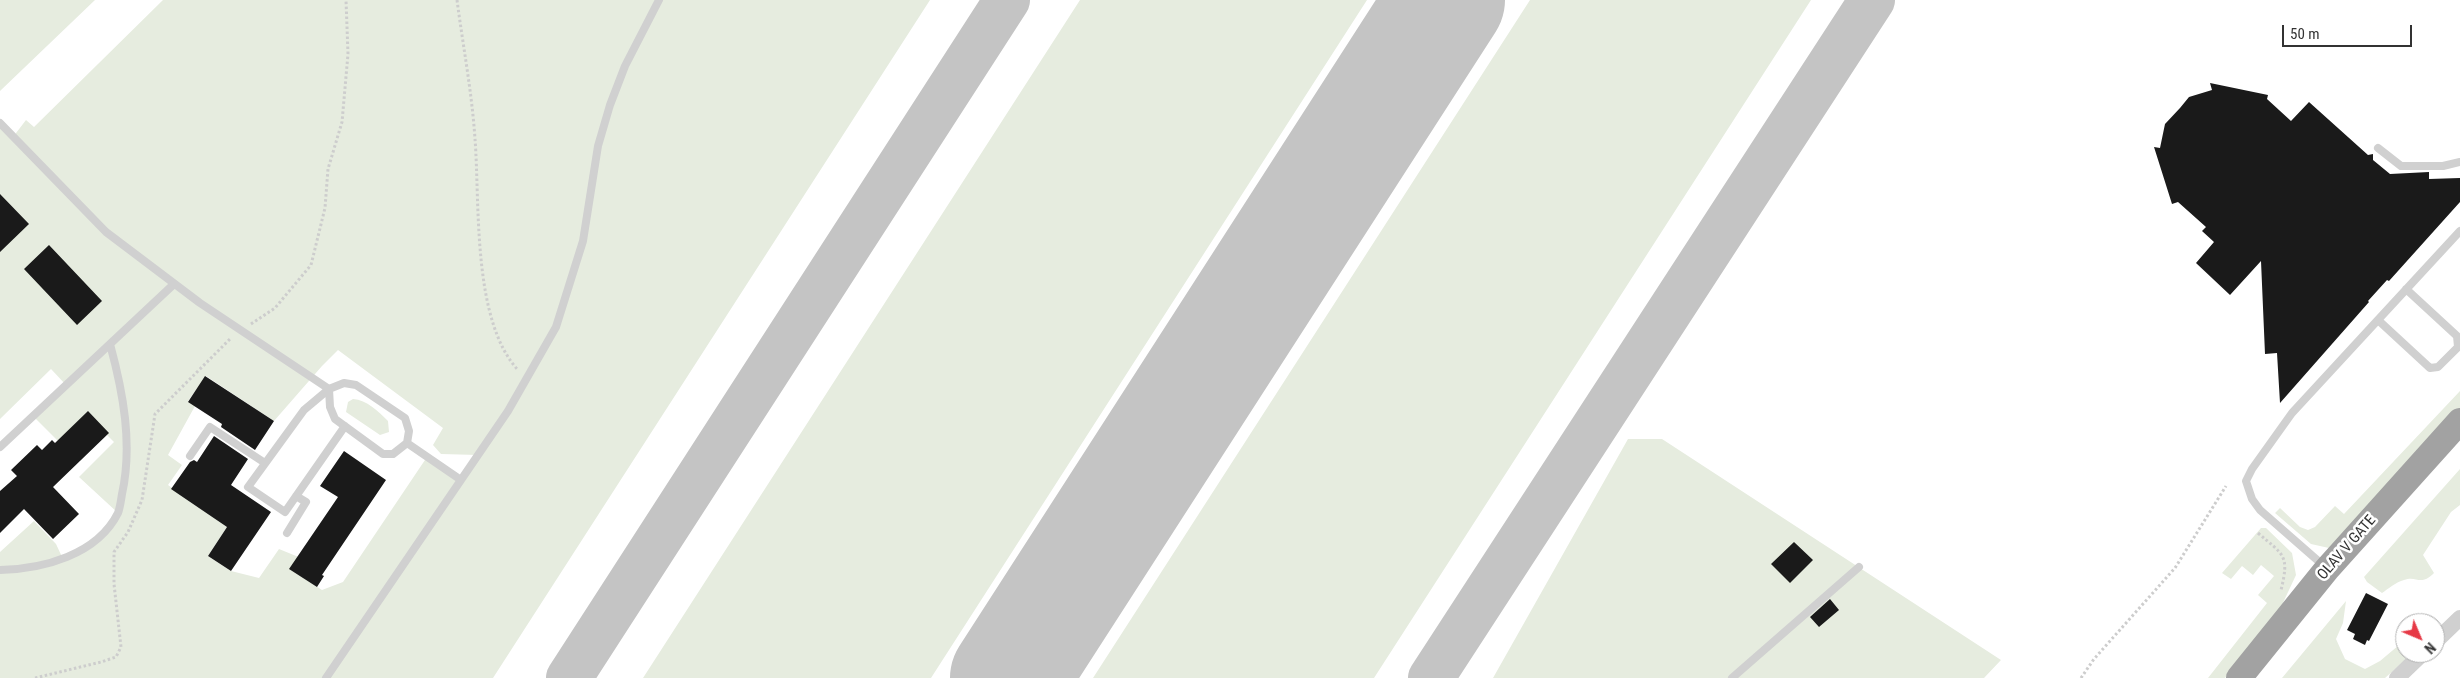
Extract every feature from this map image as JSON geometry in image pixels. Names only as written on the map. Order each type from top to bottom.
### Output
[{"type":"highway","name":"OLAV V GATE","points":[[2239,678],[2327,569],[2460,421]]},
{"type":"street","points":[[2445,632],[2460,618]]},
{"type":"street","points":[[2397,678],[2413,663]]},
{"type":"lane","points":[[326,678],[527,380],[556,327],[583,241],[598,146],[610,105],[625,66],[660,0]]},
{"type":"lane","points":[[0,123],[106,232],[174,284],[329,389]]},
{"type":"lane","points":[[2378,148],[2401,166],[2443,166],[2460,162]]},
{"type":"lane","points":[[2327,569],[2260,510],[2252,499],[2246,481],[2252,469],[2292,414],[2460,232]]},
{"type":"lane","points":[[0,447],[174,284]]},
{"type":"lane","points":[[2378,320],[2430,368],[2438,366],[2458,346],[2457,336],[2406,289]]},
{"type":"lane","points":[[0,570],[18,570],[64,560],[98,539],[118,512],[126,478],[127,430],[118,375],[110,344]]},
{"type":"lane","points":[[329,389],[330,407],[335,419],[345,426],[383,454],[393,454],[407,443],[409,431],[405,418],[356,385],[344,383],[329,389],[304,410],[248,487],[285,512],[345,426]]},
{"type":"lane","points":[[190,456],[210,428],[265,463]]},
{"type":"lane","points":[[407,443],[461,480]]},
{"type":"lane","points":[[287,533],[306,502],[296,496]]},
{"type":"lane","points":[[1732,678],[1859,568]]},
{"type":"path","points":[[35,678],[101,662],[116,656],[121,647],[114,584],[114,552],[128,532],[142,500],[156,414],[217,350],[241,330],[275,308],[311,265],[325,208],[328,169],[342,122],[348,54],[346,0]]},
{"type":"path","points":[[458,0],[475,138],[482,265],[489,310],[510,362],[527,380]]},
{"type":"path","points":[[2081,678],[2094,659],[2175,568],[2226,486]]},
{"type":"path","points":[[2258,533],[2285,559],[2286,568],[2280,597]]},
{"type":"shaded area","points":[[0,0],[95,0],[0,91]]},
{"type":"shaded area","points":[[163,0],[930,0],[493,678],[0,678],[0,552],[34,521],[56,544],[63,559],[98,539],[118,513],[79,477],[114,442],[89,417],[61,444],[33,416],[66,385],[51,369],[0,419],[0,123],[13,137],[26,120],[34,127]],"holes":[[[338,350],[443,428],[433,445],[441,454],[478,455],[461,480],[427,457],[343,582],[322,590],[293,571],[301,558],[279,549],[259,578],[231,571],[208,556],[227,527],[168,485],[182,465],[168,455],[195,406],[188,401],[206,376],[274,421]]]},
{"type":"shaded area","points":[[1080,0],[1367,0],[931,678],[643,678]]},
{"type":"shaded area","points":[[1530,0],[1811,0],[1374,678],[1093,678]]},
{"type":"shaded area","points":[[2460,391],[2460,408],[2338,543],[2329,548],[2311,544],[2275,513],[2280,508],[2300,527],[2308,530],[2315,527],[2335,506],[2344,514]]},
{"type":"shaded area","points":[[353,399],[368,404],[380,413],[388,421],[389,432],[380,435],[346,412],[348,402]]},
{"type":"shaded area","points":[[1628,439],[1662,439],[2001,660],[1984,678],[1493,678]]},
{"type":"shaded area","points":[[2460,469],[2460,505],[2451,512],[2423,555],[2434,573],[2422,580],[2408,579],[2401,581],[2382,593],[2367,582],[2364,577]]},
{"type":"shaded area","points":[[2261,528],[2266,528],[2292,553],[2296,575],[2281,607],[2225,678],[2208,678],[2267,603],[2258,595],[2274,576],[2261,565],[2253,575],[2242,566],[2231,579],[2222,573]]},
{"type":"shaded area","points":[[2346,601],[2343,623],[2336,639],[2345,659],[2365,669],[2380,661],[2395,648],[2395,663],[2402,663],[2385,678],[2282,678]]},
{"type":"building","points":[[2210,83],[2268,95],[2267,99],[2291,121],[2309,102],[2368,155],[2373,154],[2373,160],[2390,174],[2429,172],[2429,179],[2460,178],[2460,202],[2389,281],[2387,280],[2368,301],[2280,403],[2277,353],[2265,354],[2261,261],[2230,295],[2196,263],[2214,242],[2202,231],[2206,227],[2178,202],[2172,204],[2154,147],[2160,148],[2165,124],[2189,97],[2212,90]]},
{"type":"building","points":[[0,194],[29,224],[0,252]]},
{"type":"building","points":[[49,245],[102,301],[77,325],[24,269]]},
{"type":"building","points":[[205,376],[274,421],[255,450],[221,427],[222,424],[188,402]]},
{"type":"building","points":[[88,411],[109,433],[53,487],[79,514],[53,539],[24,509],[0,533],[0,491],[17,476],[11,470],[37,445],[42,450],[52,440],[55,443]]},
{"type":"building","points":[[214,436],[248,459],[231,485],[271,512],[231,571],[208,556],[227,527],[171,489],[190,462],[194,460],[197,462]]},
{"type":"building","points":[[344,451],[386,480],[322,575],[324,576],[317,587],[289,569],[338,497],[320,486]]},
{"type":"building","points":[[1794,542],[1813,560],[1790,583],[1771,564]]},
{"type":"building","points":[[2366,593],[2388,604],[2369,641],[2367,640],[2365,645],[2353,639],[2355,634],[2347,630]]},
{"type":"building","points":[[1830,599],[1839,610],[1819,627],[1810,617]]},
{"type":"taxiway","points":[[569,678],[1007,0]]},
{"type":"taxiway","points":[[1431,678],[1872,0]]},
{"type":"runway","points":[[1009,678],[1446,0]]}]
